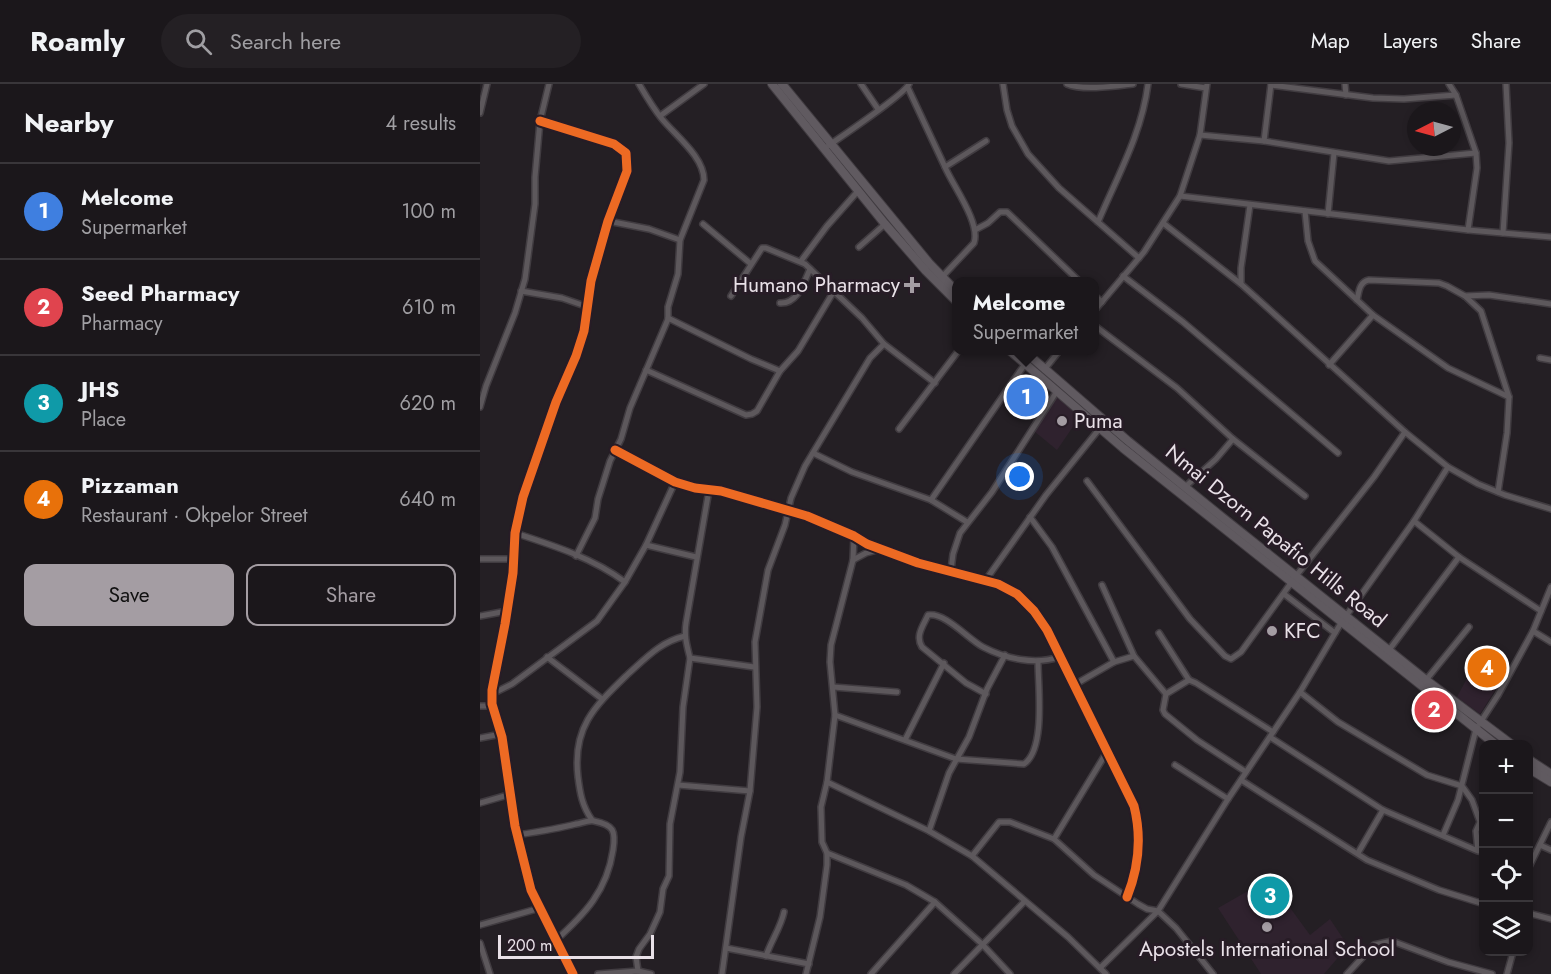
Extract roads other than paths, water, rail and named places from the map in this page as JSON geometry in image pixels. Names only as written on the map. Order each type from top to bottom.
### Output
[{"type":"street","points":[[480,113],[487,84]]},
{"type":"street","points":[[480,407],[487,382],[522,291],[535,204],[540,121],[549,84]]},
{"type":"street","points":[[576,556],[595,518],[610,461],[621,439],[630,408],[668,318],[668,307],[678,274],[680,240],[704,180],[704,175],[695,157],[660,116],[639,84]]},
{"type":"street","points":[[660,116],[704,84]]},
{"type":"street","points":[[772,84],[952,287]]},
{"type":"street","points":[[782,84],[858,191],[926,271],[952,297]]},
{"type":"street","points":[[861,84],[878,109]]},
{"type":"street","points":[[1003,84],[1012,126],[1028,154],[1059,188],[1139,258]]},
{"type":"street","points":[[1067,84],[1091,87],[1133,84]]},
{"type":"street","points":[[1098,222],[1136,137],[1148,84]]},
{"type":"street","points":[[1099,305],[1139,258],[1180,196],[1200,135],[1207,86],[1182,84]]},
{"type":"street","points":[[1345,84],[1346,95]]},
{"type":"street","points":[[1449,84],[1456,95],[1476,153],[1477,168],[1468,230]]},
{"type":"street","points":[[1503,233],[1509,143],[1506,84]]},
{"type":"street","points":[[1264,141],[1271,85],[1346,95],[1404,99],[1456,95]]},
{"type":"street","points":[[828,147],[908,86],[975,230],[974,243],[942,278]]},
{"type":"street","points":[[540,121],[614,144],[626,153],[627,171],[608,221],[591,281],[588,307],[576,356],[556,402],[523,497],[515,533],[507,611],[492,694],[492,706],[501,734],[517,835],[531,890],[573,974]]},
{"type":"street","points":[[1200,135],[1264,141],[1389,161],[1476,153]]},
{"type":"street","points":[[945,167],[986,141]]},
{"type":"street","points":[[1328,214],[1334,153]]},
{"type":"street","points":[[801,261],[826,226],[858,191]]},
{"type":"street","points":[[1180,196],[1468,230],[1551,237]]},
{"type":"street","points":[[1241,284],[1250,204]]},
{"type":"street","points":[[1305,211],[1308,241],[1315,261],[1372,315],[1448,368],[1509,398]]},
{"type":"street","points":[[975,230],[988,223],[1000,212],[1007,213],[1075,277]]},
{"type":"street","points":[[608,221],[649,229],[680,240]]},
{"type":"street","points":[[1163,223],[1241,284],[1405,432],[1448,466],[1498,492],[1551,509]]},
{"type":"street","points":[[703,224],[751,264]]},
{"type":"street","points":[[859,247],[885,224]]},
{"type":"street","points":[[731,296],[759,252],[766,248],[801,261],[862,318],[884,344],[935,383]]},
{"type":"street","points":[[780,303],[787,303],[799,294],[810,268]]},
{"type":"street","points":[[1123,276],[1183,321],[1338,453]]},
{"type":"street","points":[[1357,300],[1364,281],[1439,283],[1465,296],[1481,311],[1509,398],[1507,433],[1498,492]]},
{"type":"street","points":[[522,291],[562,298],[588,307]]},
{"type":"street","points":[[646,370],[746,415],[752,414],[757,411],[780,370],[798,351],[834,291]]},
{"type":"street","points":[[1465,296],[1489,295],[1551,304]]},
{"type":"street","points":[[1329,365],[1372,315]]},
{"type":"street","points":[[668,318],[751,359],[780,370]]},
{"type":"street","points":[[1099,330],[1178,388],[1233,439],[1305,496]]},
{"type":"street","points":[[722,974],[741,837],[750,791],[757,707],[754,667],[756,629],[768,570],[791,498],[805,466],[870,358],[884,344]]},
{"type":"street","points":[[899,429],[956,355]]},
{"type":"street","name":"Nmai Dzorn Papafio Hills Road","points":[[1014,355],[1100,428],[1294,579],[1491,740]]},
{"type":"street","name":"Nmai Dzorn Papafio Hills Road","points":[[1027,355],[1294,579]]},
{"type":"street","points":[[1044,370],[1057,355]]},
{"type":"street","points":[[1540,358],[1551,360]]},
{"type":"street","points":[[931,500],[1024,364]]},
{"type":"street","points":[[480,379],[487,382]]},
{"type":"street","points":[[951,570],[956,543],[967,522],[992,492],[1056,391]]},
{"type":"street","points":[[986,581],[1030,517],[1100,428]]},
{"type":"street","points":[[1087,481],[1190,619],[1225,656],[1231,659],[1241,652],[1294,579],[1374,477],[1405,432]]},
{"type":"street","points":[[1185,487],[1216,459],[1233,439]]},
{"type":"street","points":[[615,450],[675,482],[768,503],[807,516],[855,536],[867,544],[918,563],[998,584],[1023,599],[1047,630],[1134,806],[1139,837],[1137,864],[1127,897]]},
{"type":"street","points":[[813,453],[852,472],[931,500],[967,522]]},
{"type":"street","points":[[1100,968],[1158,911],[1228,799],[1300,692],[1344,619],[1414,521],[1448,466]]},
{"type":"street","points":[[492,694],[512,684],[601,618],[646,545],[675,482]]},
{"type":"street","points":[[638,970],[636,957],[660,912],[663,889],[669,876],[670,824],[678,785],[683,707],[690,658],[685,636],[696,557],[709,490]]},
{"type":"street","points":[[1030,517],[1052,547],[1114,662]]},
{"type":"street","points":[[1414,521],[1459,557],[1541,611]]},
{"type":"street","points":[[515,533],[576,556],[613,573],[625,582]]},
{"type":"street","points":[[806,974],[820,917],[827,865],[822,842],[821,807],[827,782],[836,715],[830,662],[831,645],[853,560],[855,536]]},
{"type":"street","points":[[646,545],[696,557]]},
{"type":"street","points":[[853,560],[881,549]]},
{"type":"street","points":[[1389,650],[1459,557]]},
{"type":"street","points":[[480,559],[514,559]]},
{"type":"street","points":[[1102,585],[1134,656],[1166,694]]},
{"type":"street","points":[[1443,835],[1458,800],[1476,729],[1498,695],[1533,630],[1551,587]]},
{"type":"street","points":[[1284,594],[1335,633]]},
{"type":"street","points":[[480,616],[507,611]]},
{"type":"street","points":[[986,694],[966,683],[922,647],[919,635],[928,615],[939,615],[983,647],[1005,655],[1038,662],[1046,662],[1059,657]]},
{"type":"street","name":"Nmai Dzorn Papafio Hills Road","points":[[1344,619],[1389,650],[1426,681],[1506,740]]},
{"type":"street","points":[[1426,681],[1469,627]]},
{"type":"street","points":[[1533,630],[1551,642]]},
{"type":"street","points":[[1159,633],[1189,680],[1216,694],[1271,735],[1383,810],[1478,851],[1476,831],[1480,822],[1472,800],[1462,786],[1427,775],[1338,722],[1300,692]]},
{"type":"street","points":[[592,820],[583,805],[580,794],[577,753],[583,725],[602,699],[646,657],[663,644],[685,636]]},
{"type":"street","points":[[929,831],[949,773],[969,737],[1005,655]]},
{"type":"street","points":[[1074,685],[1114,662],[1134,656]]},
{"type":"street","points":[[547,657],[602,699]]},
{"type":"street","points":[[690,658],[754,667]]},
{"type":"street","points":[[836,715],[956,759],[1024,764],[1034,752],[1038,728],[1038,662]]},
{"type":"street","points":[[905,740],[944,663]]},
{"type":"street","points":[[1189,680],[1166,694],[1163,710],[1165,714],[1197,740],[1246,772]]},
{"type":"street","points":[[833,687],[897,692]]},
{"type":"street","points":[[480,706],[492,706]]},
{"type":"street","points":[[480,738],[501,734]]},
{"type":"street","points":[[1054,839],[1107,750]]},
{"type":"street","points":[[1533,762],[1551,774]]},
{"type":"street","points":[[1175,765],[1228,799]]},
{"type":"street","points":[[1533,771],[1551,782]]},
{"type":"street","points":[[1241,780],[1367,860],[1439,890],[1479,902]]},
{"type":"street","points":[[827,782],[929,831],[972,856],[1068,937],[1106,974]]},
{"type":"street","points":[[678,785],[750,791]]},
{"type":"street","points":[[480,803],[511,794]]},
{"type":"street","points":[[1358,854],[1383,810]]},
{"type":"street","points":[[517,835],[592,820],[608,826],[613,831],[614,844],[609,875],[584,914],[555,941]]},
{"type":"street","points":[[972,856],[999,822],[1011,822],[1054,839],[1094,875],[1147,909],[1158,911],[1176,928],[1213,974]]},
{"type":"street","points":[[1533,859],[1551,822]]},
{"type":"street","points":[[1540,845],[1551,850]]},
{"type":"street","points":[[826,853],[906,885],[935,902],[982,944],[1010,974]]},
{"type":"street","points":[[954,974],[1025,901]]},
{"type":"street","points":[[872,974],[935,902]]},
{"type":"street","points":[[480,925],[540,908]]},
{"type":"street","points":[[766,956],[782,920],[783,912]]},
{"type":"street","points":[[1533,914],[1551,919]]},
{"type":"street","points":[[1347,974],[1374,945],[1392,941],[1448,962],[1491,974]]},
{"type":"street","points":[[480,943],[490,974]]},
{"type":"street","points":[[726,948],[809,964]]},
{"type":"street","points":[[1507,974],[1512,956]]},
{"type":"street","points":[[598,974],[638,970],[651,974]]},
{"type":"place","name":"Humano Pharmacy","points":[[912,285]]},
{"type":"place","name":"Melcome","points":[[1026,397]]},
{"type":"place","name":"Puma","points":[[1062,421]]},
{"type":"place","name":"KFC","points":[[1272,631]]},
{"type":"place","name":"Pizzaman","points":[[1487,668]]},
{"type":"place","name":"Seed Pharmacy","points":[[1434,710]]},
{"type":"place","name":"JHS","points":[[1270,896]]},
{"type":"place","name":"Apostels International School","points":[[1267,927]]}]
